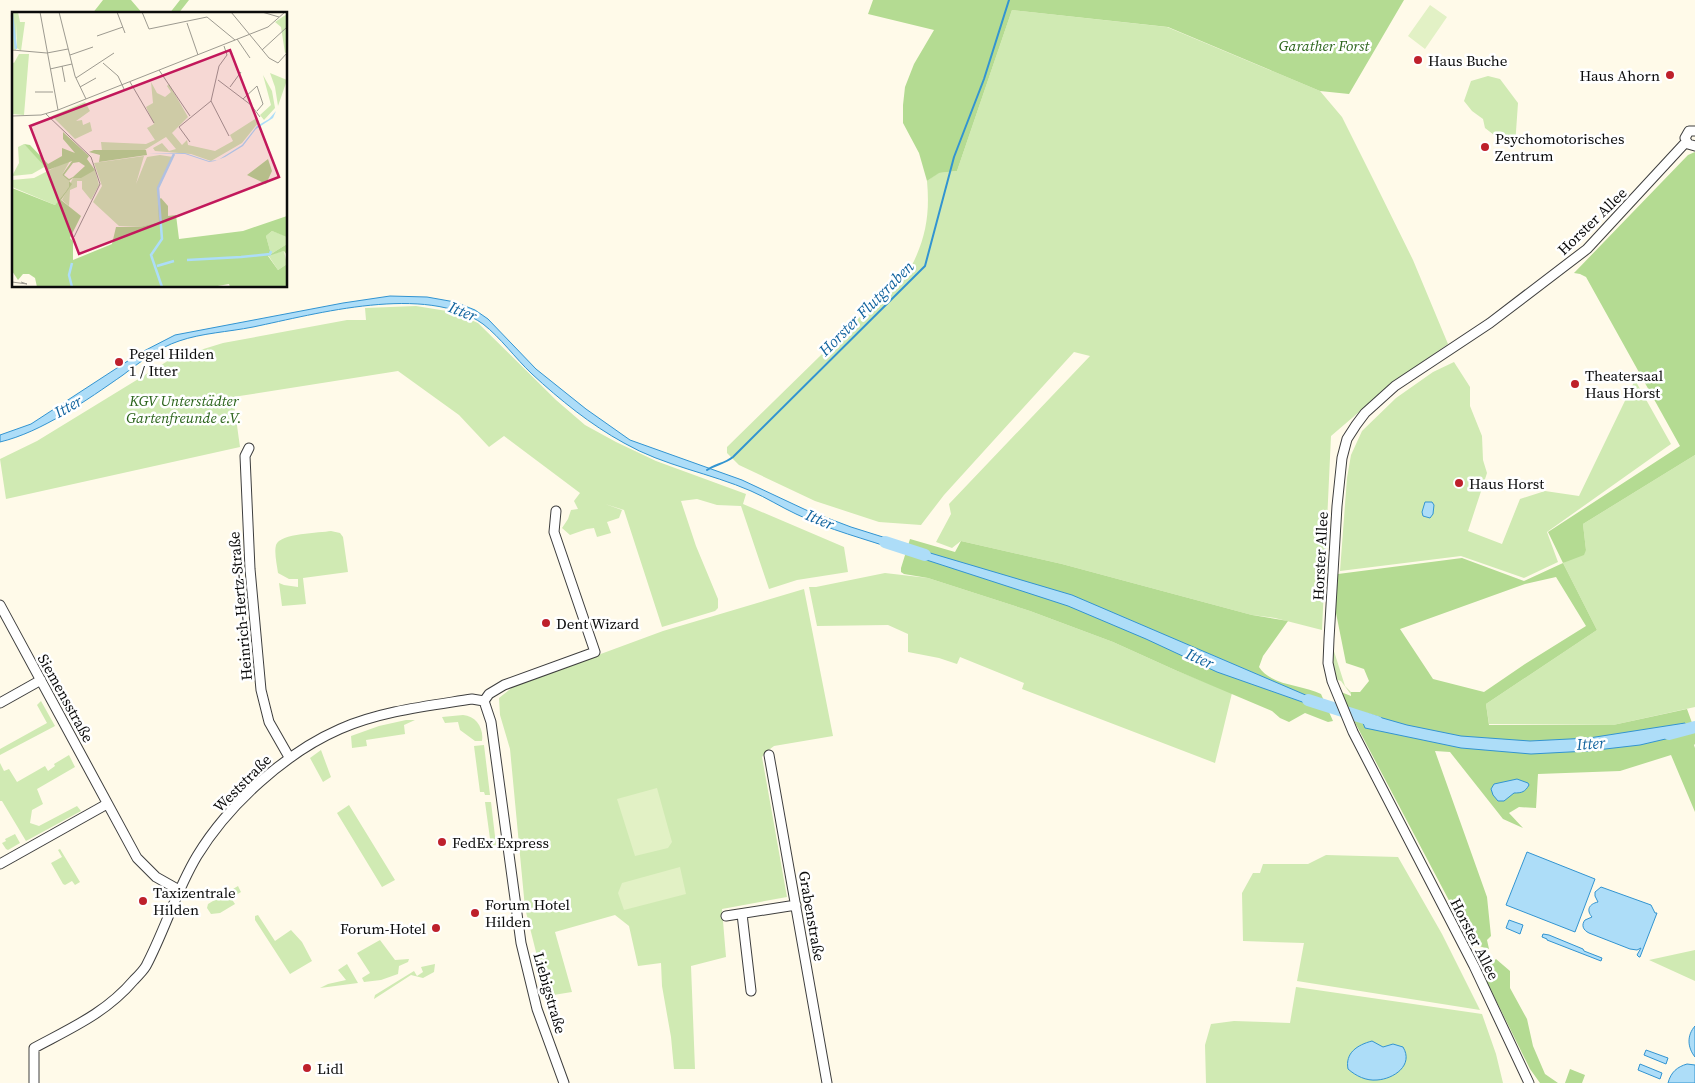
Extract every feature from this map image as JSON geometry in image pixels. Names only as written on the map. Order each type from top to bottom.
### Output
[{"type":"street","name":"Horster Allee","points":[[1529,1083],[1470,958],[1350,726],[1332,681],[1328,663],[1329,639],[1337,506],[1342,458],[1348,439],[1365,413],[1396,386],[1490,324],[1587,249],[1690,144],[1685,138],[1686,133],[1691,130],[1695,131]]},
{"type":"street","name":"Heinrich-Hertz-Straße","points":[[249,448],[244,456],[248,539],[261,690],[268,722],[289,758]]},
{"type":"street","points":[[484,701],[488,694],[504,685],[595,652],[554,532],[556,511]]},
{"type":"street","name":"Siemensstraße","points":[[0,604],[137,858],[156,877],[179,890]]},
{"type":"street","points":[[0,703],[41,680]]},
{"type":"street","name":"Weststraße","points":[[34,1083],[34,1048],[99,1013],[126,989],[145,968],[179,890],[198,855],[228,814],[258,784],[289,758],[340,729],[396,711],[472,699],[484,701]]},
{"type":"street","name":"Liebigstraße","points":[[484,701],[491,722],[521,942],[537,1009],[564,1083]]},
{"type":"street","name":"Grabenstraße","points":[[769,754],[827,1083]]},
{"type":"street","points":[[0,864],[107,804]]},
{"type":"street","points":[[726,916],[796,905]]},
{"type":"street","points":[[742,914],[751,991]]},
{"type":"green space","points":[[103,0],[131,0],[141,12],[94,12]]},
{"type":"green space","points":[[180,0],[189,0],[180,12],[171,12]]},
{"type":"green space","name":"Garather Forst","points":[[873,0],[1404,0],[1349,94],[1320,91],[1168,27],[1012,10],[957,171],[939,173],[927,181],[919,153],[903,123],[903,105],[905,87],[914,64],[934,30],[868,14]]},
{"type":"green space","points":[[1430,5],[1447,17],[1425,49],[1408,36]]},
{"type":"green space","points":[[1012,10],[1167,27],[1320,91],[1342,117],[1376,185],[1413,260],[1448,344],[1394,382],[1331,436],[1322,630],[1275,618],[1252,615],[1062,564],[961,541],[952,548],[936,542],[951,514],[949,504],[1090,356],[1074,352],[944,495],[921,525],[879,522],[815,501],[739,465],[727,453],[727,447],[911,267],[926,226],[928,204],[927,181],[938,173],[957,171]]},
{"type":"green space","points":[[1488,76],[1500,79],[1518,103],[1515,146],[1512,149],[1485,128],[1483,119],[1472,111],[1464,101],[1471,81]]},
{"type":"green space","points":[[1695,152],[1695,455],[1583,524],[1586,550],[1584,555],[1563,563],[1548,532],[1680,446],[1586,277],[1574,273],[1688,155]]},
{"type":"green space","name":"KGV Unterstädter Gartenfreunde e.V.","points":[[416,306],[453,312],[478,323],[556,400],[585,425],[656,461],[746,494],[743,504],[844,547],[848,572],[797,580],[769,589],[741,506],[717,505],[697,499],[681,501],[696,546],[718,599],[718,608],[715,611],[662,627],[624,510],[605,504],[622,510],[619,518],[607,522],[611,533],[597,537],[594,528],[570,535],[562,528],[571,510],[578,509],[574,501],[580,493],[504,436],[489,447],[459,415],[398,371],[233,397],[240,447],[6,499],[0,459],[37,441],[171,359],[223,343],[347,320],[366,320],[365,308]]},
{"type":"green space","points":[[1454,362],[1470,387],[1470,406],[1482,436],[1483,460],[1487,473],[1468,531],[1502,544],[1520,499],[1545,491],[1579,496],[1635,380],[1671,444],[1547,532],[1558,562],[1524,578],[1461,556],[1340,571],[1347,478],[1351,455],[1362,431],[1396,398],[1433,372]]},
{"type":"green space","points":[[1695,455],[1695,707],[1613,725],[1489,724],[1486,704],[1597,630],[1563,563],[1586,550],[1583,524]]},
{"type":"green space","points":[[331,531],[340,533],[343,537],[348,572],[303,578],[306,604],[282,606],[279,583],[298,587],[298,579],[289,579],[278,573],[275,555],[276,545],[279,541],[292,536]]},
{"type":"green space","points":[[910,539],[955,552],[961,541],[1062,564],[1252,615],[1288,621],[1263,656],[1259,667],[1264,673],[1279,682],[1321,694],[1333,721],[1328,722],[1305,713],[1289,722],[1280,718],[1272,711],[1113,642],[1030,611],[928,578],[904,574],[901,572],[901,568]]},
{"type":"green space","points":[[1462,558],[1524,581],[1563,563],[1597,630],[1486,704],[1489,725],[1613,725],[1687,709],[1695,731],[1695,812],[1671,755],[1620,771],[1538,774],[1536,808],[1519,807],[1509,813],[1523,828],[1503,819],[1450,752],[1435,751],[1487,897],[1491,936],[1487,940],[1489,949],[1472,944],[1341,696],[1341,692],[1351,696],[1351,692],[1360,692],[1369,681],[1364,669],[1346,663],[1335,608],[1338,574]],"holes":[[[1556,577],[1586,626],[1484,692],[1433,679],[1400,629],[1525,584]]]},
{"type":"green space","points":[[885,573],[928,578],[1030,611],[1113,642],[1232,693],[1215,763],[1022,689],[1024,683],[960,657],[957,664],[939,658],[908,652],[908,634],[888,625],[817,626],[809,587]]},
{"type":"green space","points":[[804,589],[833,736],[774,746],[762,757],[787,897],[722,909],[726,957],[691,966],[695,1069],[674,1069],[671,1037],[662,986],[661,963],[638,966],[629,926],[615,915],[555,932],[572,992],[547,996],[525,908],[510,749],[500,715],[499,698],[514,686],[663,631]]},
{"type":"green space","points":[[1333,648],[1345,686],[1352,696],[1341,681],[1335,679],[1331,666]]},
{"type":"green space","points":[[41,701],[55,726],[0,755],[0,749],[47,723],[37,705]]},
{"type":"green space","points":[[463,715],[472,718],[478,724],[482,732],[482,741],[475,741],[460,730],[458,722],[445,723],[442,717]]},
{"type":"green space","points":[[415,720],[404,725],[405,734],[366,740],[367,746],[352,748],[351,736],[379,726]]},
{"type":"green space","points":[[484,745],[490,795],[480,792],[474,746]]},
{"type":"green space","points":[[321,750],[331,777],[323,782],[310,758]]},
{"type":"green space","points":[[69,755],[75,767],[37,789],[43,804],[32,810],[30,823],[39,826],[77,806],[81,811],[26,841],[2,801],[0,801],[0,763],[4,771],[9,769],[17,782],[45,766],[48,771],[55,766],[54,764]]},
{"type":"green space","points":[[657,788],[672,842],[668,848],[635,856],[617,799]]},
{"type":"green space","points":[[485,802],[491,802],[496,845],[491,846]]},
{"type":"green space","points":[[349,805],[395,880],[382,887],[337,813]]},
{"type":"green space","points":[[15,834],[20,843],[8,850],[6,849],[2,843],[6,841],[5,839]]},
{"type":"green space","points":[[60,849],[80,882],[75,885],[72,881],[65,885],[63,884],[51,863],[62,857],[58,850]]},
{"type":"green space","points":[[1326,855],[1398,857],[1442,934],[1480,1010],[1297,981],[1304,943],[1243,941],[1242,893],[1253,873],[1260,873],[1263,864],[1308,864]]},
{"type":"green space","points":[[680,867],[686,894],[624,910],[618,893],[622,883]]},
{"type":"green space","points":[[238,886],[241,892],[231,898],[235,904],[220,913],[211,914],[207,908],[208,904]]},
{"type":"green space","points":[[258,915],[275,941],[291,930],[302,942],[312,961],[290,974],[255,920],[255,916]]},
{"type":"green space","points":[[380,940],[395,960],[409,959],[408,962],[399,966],[398,974],[381,980],[364,982],[362,978],[370,973],[357,953]]},
{"type":"green space","points":[[1695,950],[1695,981],[1649,960]]},
{"type":"green space","points":[[1496,959],[1510,971],[1510,988],[1527,1019],[1533,1046],[1545,1074],[1558,1083],[1540,1083],[1530,1069],[1487,982],[1486,975],[1488,969]]},
{"type":"green space","points":[[347,964],[358,983],[320,988],[346,980],[338,970]]},
{"type":"green space","points":[[435,964],[434,972],[423,978],[411,975],[374,999],[375,995],[414,971],[417,976],[423,972],[421,967]]},
{"type":"green space","points":[[1296,987],[1482,1014],[1496,1054],[1503,1083],[1206,1083],[1205,1045],[1211,1024],[1234,1021],[1290,1023]]},
{"type":"green space","points":[[1570,1069],[1585,1075],[1582,1083],[1565,1083]]},
{"type":"water","points":[[390,296],[427,297],[455,302],[475,310],[488,319],[536,369],[586,409],[630,440],[742,480],[806,510],[902,543],[900,551],[821,525],[751,491],[639,451],[576,412],[532,374],[496,335],[483,324],[459,312],[432,305],[370,305],[308,315],[179,341],[164,347],[64,414],[32,431],[0,442],[0,435],[31,424],[140,353],[175,335],[343,303]]},
{"type":"water","points":[[1425,502],[1432,502],[1434,505],[1433,514],[1430,518],[1423,516],[1422,512]]},
{"type":"water","points":[[910,547],[1072,595],[1322,702],[1325,710],[1217,672],[1068,606],[908,554]]},
{"type":"water","points":[[1358,711],[1407,725],[1461,736],[1530,741],[1589,738],[1685,723],[1687,734],[1640,745],[1588,751],[1531,754],[1461,748],[1365,728]]},
{"type":"water","points":[[1517,779],[1528,783],[1529,785],[1525,791],[1514,793],[1504,801],[1498,801],[1491,789],[1494,784]]},
{"type":"water","points":[[1527,852],[1595,879],[1575,932],[1506,905]]},
{"type":"water","points":[[1601,887],[1651,905],[1655,913],[1657,913],[1640,957],[1637,955],[1641,948],[1637,950],[1630,949],[1589,933],[1584,929],[1583,924],[1585,920],[1592,917],[1589,908],[1592,904],[1598,902],[1595,892]]},
{"type":"water","points":[[1509,920],[1523,925],[1520,934],[1506,928]]},
{"type":"water","points":[[1543,934],[1583,949],[1602,958],[1601,961],[1547,940],[1542,937]]},
{"type":"water","points":[[1695,1026],[1695,1057],[1690,1049],[1689,1037]]},
{"type":"water","points":[[1372,1041],[1383,1047],[1393,1044],[1403,1047],[1406,1060],[1396,1074],[1383,1079],[1369,1080],[1354,1074],[1348,1069],[1348,1058],[1353,1050]]},
{"type":"water","points":[[1646,1050],[1668,1058],[1666,1064],[1644,1055]]},
{"type":"water","points":[[1640,1064],[1662,1073],[1660,1079],[1638,1070]]},
{"type":"water","points":[[1687,1064],[1695,1065],[1695,1083],[1668,1083],[1675,1070]]},
{"type":"waterway","name":"Horster Flutgraben","points":[[707,470],[733,457],[925,266],[954,157],[984,79],[1009,0]]},
{"type":"waterway","name":"Itter","points":[[885,542],[925,555]]},
{"type":"waterway","name":"Itter","points":[[1308,700],[1377,722]]},
{"type":"waterway","name":"Itter","points":[[1669,734],[1695,727]]},
{"type":"place","name":"Haus Buche","points":[[1418,60]]},
{"type":"place","name":"Haus Ahorn","points":[[1670,75]]},
{"type":"place","name":"Psychomotorisches Zentrum","points":[[1485,147]]},
{"type":"place","name":"Pegel Hilden 1 / Itter","points":[[119,362]]},
{"type":"place","name":"Theatersaal Haus Horst","points":[[1575,384]]},
{"type":"place","name":"Haus Horst","points":[[1459,483]]},
{"type":"place","name":"Dent Wizard","points":[[546,623]]},
{"type":"place","name":"FedEx Express","points":[[442,842]]},
{"type":"place","name":"Taxizentrale Hilden","points":[[143,901]]},
{"type":"place","name":"Forum Hotel Hilden","points":[[475,913]]},
{"type":"place","name":"Forum-Hotel","points":[[436,928]]},
{"type":"place","name":"Lidl","points":[[307,1068]]}]
